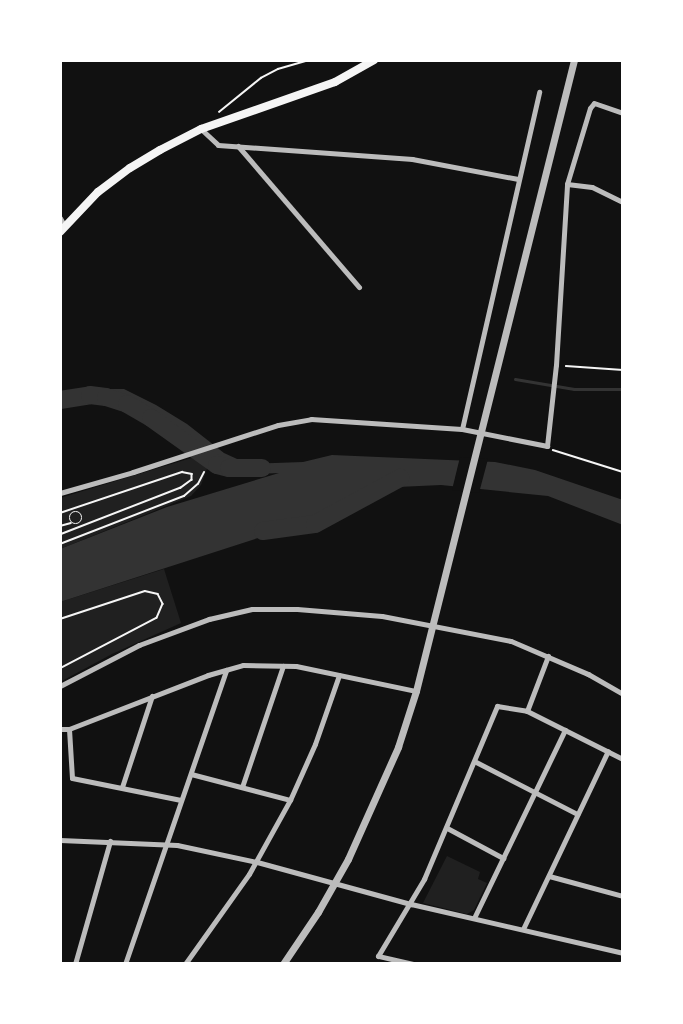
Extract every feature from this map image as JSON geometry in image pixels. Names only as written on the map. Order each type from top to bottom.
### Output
[{"type":"highway","points":[[62,226],[98,192],[130,168],[201,129],[335,82],[375,60]]},
{"type":"street","points":[[283,964],[335,882],[386,777],[416,691],[574,60]]},
{"type":"street","points":[[462,429],[539,92]]},
{"type":"street","points":[[60,493],[278,425],[311,419],[462,429],[480,436],[547,446],[556,365],[567,184],[590,108],[594,103],[623,113]]},
{"type":"street","points":[[201,129],[218,145],[412,159],[518,179]]},
{"type":"street","points":[[238,146],[359,287]]},
{"type":"street","points":[[567,184],[592,187],[623,202]]},
{"type":"street","points":[[60,686],[139,645],[190,625],[237,611],[286,609],[337,611],[433,621],[511,641],[548,656],[623,694]]},
{"type":"street","points":[[527,711],[548,656]]},
{"type":"street","points":[[60,729],[69,729],[152,696],[243,665],[284,666],[416,691]]},
{"type":"street","points":[[242,787],[284,666]]},
{"type":"street","points":[[125,964],[226,670]]},
{"type":"street","points":[[185,964],[257,862],[290,800],[315,744],[339,675]]},
{"type":"street","points":[[122,787],[152,696]]},
{"type":"street","points":[[374,964],[411,904],[476,762],[497,706],[527,711],[623,759]]},
{"type":"street","points":[[69,729],[72,778],[181,800]]},
{"type":"street","points":[[474,918],[565,730]]},
{"type":"street","points":[[523,929],[608,752]]},
{"type":"street","points":[[476,762],[577,814]]},
{"type":"street","points":[[191,774],[290,800]]},
{"type":"street","points":[[447,828],[503,858]]},
{"type":"street","points":[[60,840],[167,843],[257,862],[411,904],[623,952]]},
{"type":"street","points":[[75,964],[110,841]]},
{"type":"street","points":[[549,876],[623,896]]},
{"type":"street","points":[[378,956],[413,964]]},
{"type":"path","points":[[218,113],[261,78],[278,69],[309,60]]},
{"type":"path","points":[[556,365],[623,370]]},
{"type":"path","points":[[547,446],[557,452],[623,472]]},
{"type":"path","points":[[60,513],[182,472],[192,474],[192,480],[181,488],[60,535]]},
{"type":"path","points":[[60,544],[184,496],[198,484],[204,472]]},
{"type":"path","points":[[60,526],[71,523],[76,525],[81,522],[80,506]]},
{"type":"path","points":[[71,523],[70,515],[79,513]]},
{"type":"path","points":[[60,619],[146,591],[158,594],[163,604],[157,618],[60,669]]},
{"type":"shaded area","points":[[124,389],[156,405],[187,424],[224,453],[248,464],[303,462],[332,455],[495,462],[535,470],[623,500],[623,525],[548,496],[441,485],[376,488],[314,520],[60,602],[60,549],[167,507],[279,473],[257,474],[219,462],[188,436],[124,397],[93,399],[60,406],[60,398],[77,391]]},
{"type":"shaded area","points":[[201,455],[209,463],[201,485],[191,496],[60,549],[60,498]]},
{"type":"shaded area","points":[[164,569],[181,623],[112,654],[60,682],[60,602]]},
{"type":"shaded area","points":[[447,856],[480,872],[478,879],[487,883],[474,910],[467,914],[423,903]]},
{"type":"pier","points":[[460,457],[488,459],[479,493],[452,490]]},
{"type":"waterway","points":[[515,379],[574,389],[623,389]]},
{"type":"waterway","points":[[60,400],[90,395],[106,397],[127,404],[151,418],[217,465],[229,468],[262,468]]},
{"type":"waterway","points":[[263,531],[315,524],[400,478]]}]
